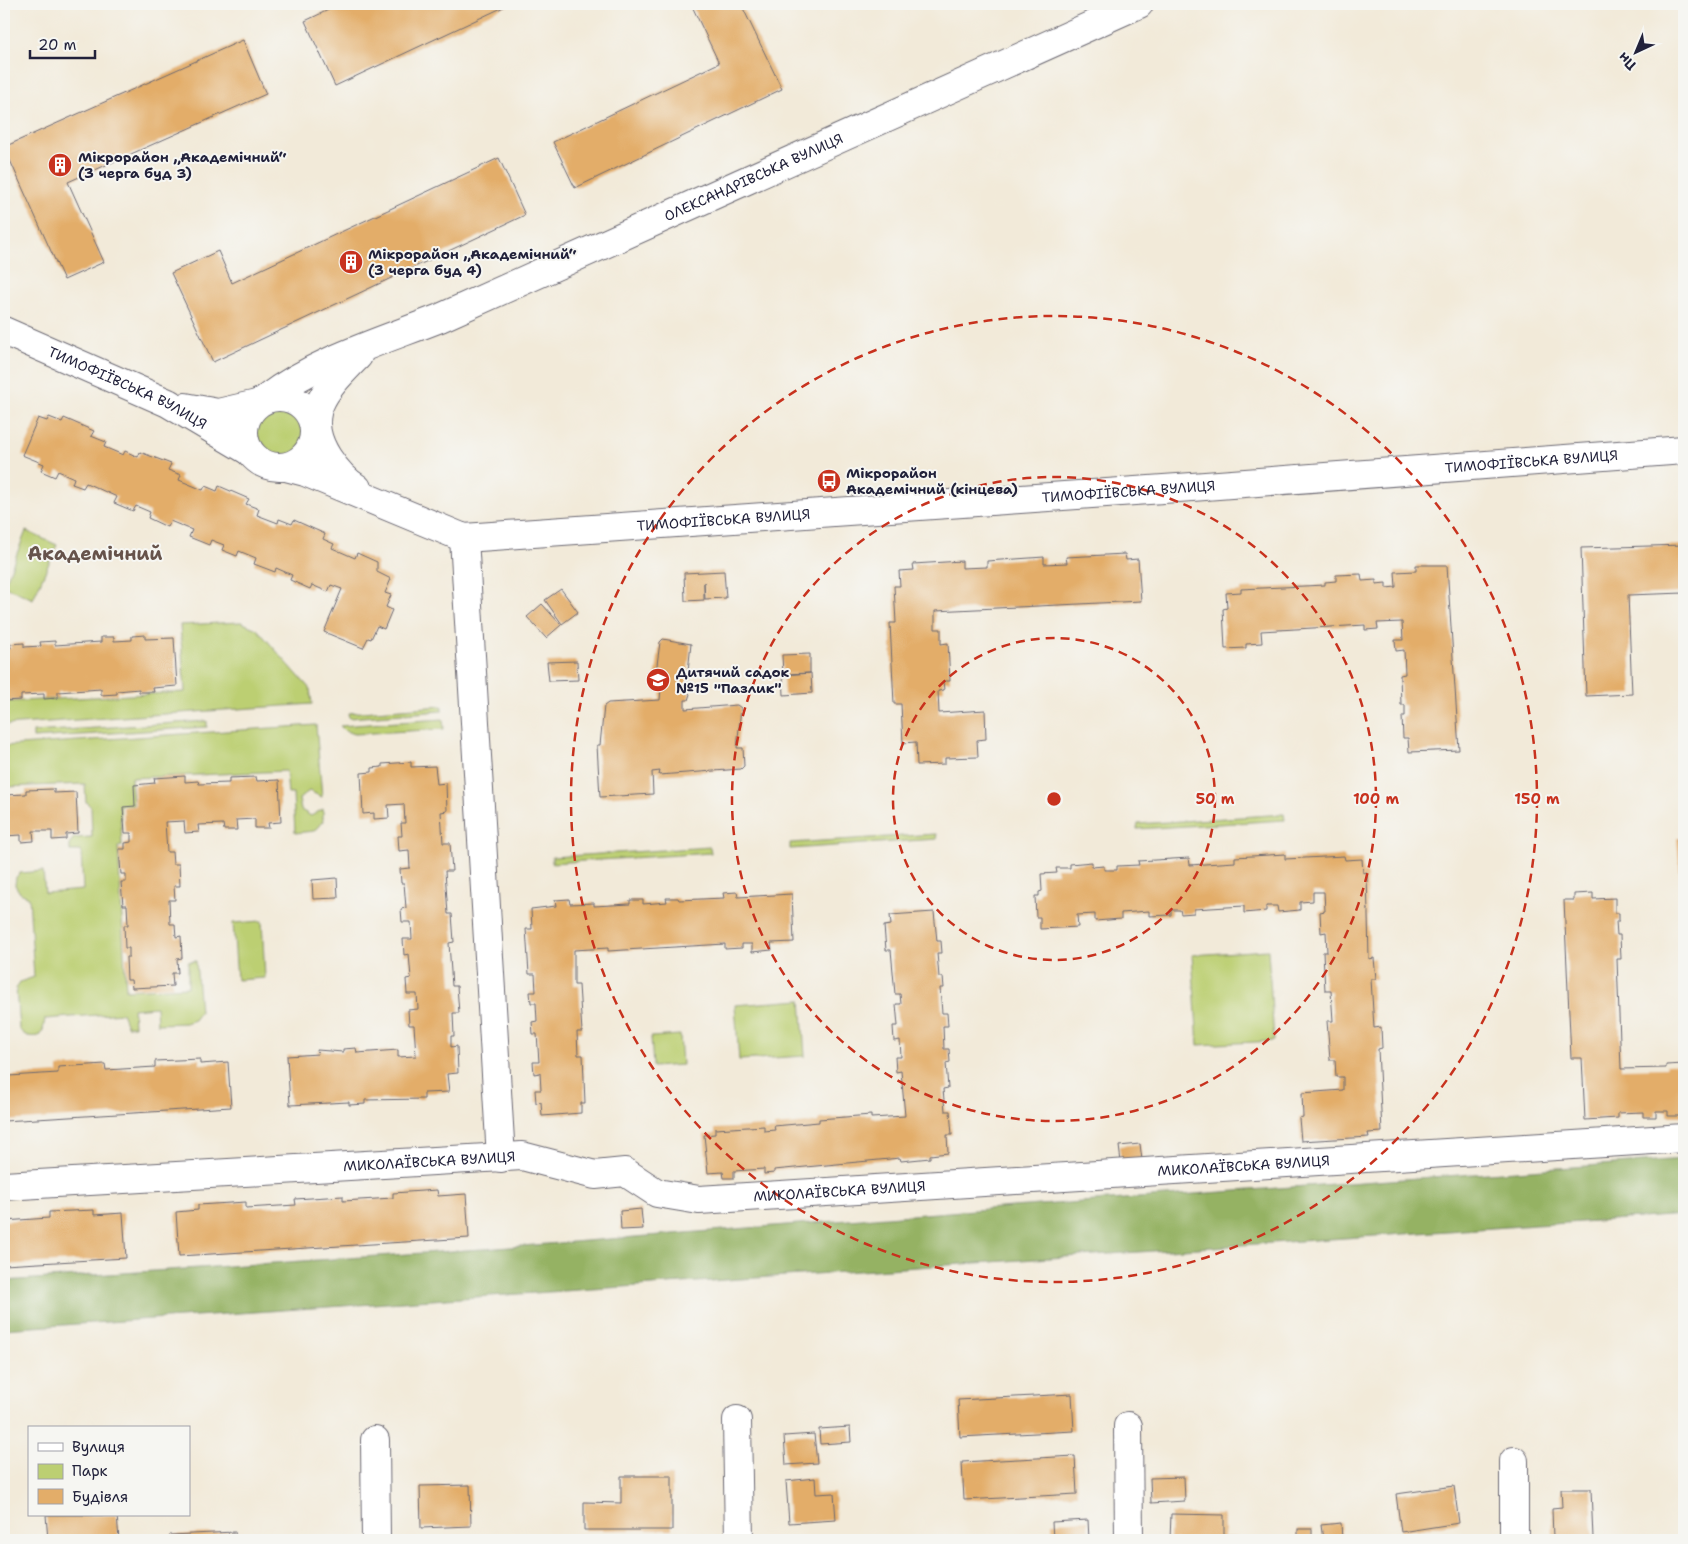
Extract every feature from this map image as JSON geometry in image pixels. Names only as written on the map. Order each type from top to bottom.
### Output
[{"type":"street","name":"ОЛЕКСАНДРІВСЬКА ВУЛИЦЯ","points":[[262,401],[287,382],[367,346],[440,318],[1139,4]]},
{"type":"street","name":"ТИМОФІЇВСЬКА ВУЛИЦЯ","points":[[4,331],[168,403],[249,451]]},
{"type":"street","points":[[262,401],[250,411],[244,426],[244,442],[256,460],[265,465],[275,468],[296,464],[307,453],[314,438],[318,407],[327,388],[367,346]]},
{"type":"street","points":[[168,403],[218,413],[262,401],[288,398],[297,402],[312,418],[314,428],[324,451],[347,482],[384,504]]},
{"type":"street","name":"ТИМОФІЇВСЬКА ВУЛИЦЯ","points":[[286,467],[306,472],[464,538],[1183,488],[1684,450]]},
{"type":"street","points":[[464,538],[502,1158]]},
{"type":"street","name":"МИКОЛАЇВСЬКА ВУЛИЦЯ","points":[[4,1186],[522,1156],[595,1175],[625,1172],[657,1194],[699,1200],[1684,1138]]},
{"type":"street","points":[[737,1420],[739,1540]]},
{"type":"street","points":[[1128,1426],[1130,1540]]},
{"type":"street","points":[[375,1440],[376,1540]]},
{"type":"street","points":[[1514,1461],[1514,1540]]},
{"type":"green space","points":[[274,407],[284,407],[298,414],[305,428],[305,438],[298,452],[284,459],[274,459],[264,455],[257,448],[253,438],[253,428],[257,418],[264,411]]},
{"type":"green space","points":[[26,531],[57,545],[33,599],[4,586]]},
{"type":"green space","points":[[241,622],[257,629],[310,689],[312,704],[4,725],[4,702],[185,692],[180,625]]},
{"type":"green space","points":[[442,706],[442,711],[349,718],[348,713]]},
{"type":"green space","points":[[443,719],[444,729],[355,734],[345,731],[340,726]]},
{"type":"green space","points":[[207,721],[207,727],[33,738],[33,732]]},
{"type":"green space","points":[[316,725],[322,797],[309,791],[299,799],[301,810],[311,816],[323,809],[323,821],[314,831],[295,833],[293,794],[288,794],[286,771],[131,778],[133,805],[120,805],[122,846],[118,847],[126,990],[188,987],[188,962],[196,961],[200,1012],[194,1020],[186,1023],[157,1024],[156,1007],[133,1009],[134,1026],[127,1026],[122,1013],[45,1019],[43,1030],[39,1036],[23,1034],[19,1029],[16,988],[20,982],[34,977],[29,897],[20,893],[15,885],[16,877],[20,873],[43,871],[45,893],[83,890],[81,851],[70,851],[70,843],[74,838],[92,837],[91,807],[86,802],[85,784],[4,787],[4,746]]},
{"type":"green space","points":[[1284,814],[1285,820],[1137,829],[1138,824]]},
{"type":"green space","points":[[936,834],[937,839],[790,849],[790,843]]},
{"type":"green space","points":[[710,847],[711,853],[552,863],[552,857]]},
{"type":"green space","points":[[262,921],[265,978],[237,980],[233,923]]},
{"type":"green space","points":[[1268,950],[1274,1041],[1198,1045],[1192,955]]},
{"type":"green space","points":[[801,1000],[805,1056],[739,1060],[735,1005]]},
{"type":"green space","points":[[680,1035],[682,1065],[653,1067],[651,1037]]},
{"type":"green space","points":[[1684,1159],[1684,1215],[4,1329],[4,1281],[497,1248],[1012,1207]]},
{"type":"building","points":[[341,4],[510,4],[335,86],[305,21]]},
{"type":"building","points":[[691,4],[741,4],[782,89],[575,188],[553,142],[719,63]]},
{"type":"building","name":"Мікрорайон „Академічний“ (3 черга буд 3)","points":[[243,40],[266,94],[68,182],[104,262],[64,280],[4,147]]},
{"type":"building","name":"Мікрорайон „Академічний“ (3 черга буд 4)","points":[[499,158],[525,215],[213,362],[171,273],[218,251],[232,283]]},
{"type":"building","points":[[49,417],[62,422],[64,418],[94,431],[91,436],[106,442],[104,447],[123,455],[125,451],[138,457],[140,452],[171,464],[168,470],[181,475],[179,480],[203,490],[205,486],[217,491],[219,486],[249,499],[246,504],[259,509],[257,515],[278,523],[279,519],[292,524],[294,520],[325,534],[323,539],[334,544],[332,548],[355,558],[357,553],[377,562],[377,572],[391,579],[385,593],[391,595],[386,607],[392,610],[384,629],[377,626],[371,639],[368,638],[363,648],[324,632],[342,589],[331,585],[328,592],[312,585],[310,589],[290,580],[292,575],[276,568],[275,572],[254,564],[256,558],[239,551],[237,556],[222,550],[224,545],[211,540],[209,545],[189,537],[192,530],[170,521],[167,527],[148,518],[150,512],[136,506],[133,511],[114,503],[117,497],[86,483],[83,488],[72,484],[74,478],[58,471],[55,477],[41,471],[44,464],[22,455],[38,418],[47,421]]},
{"type":"building","points":[[1684,545],[1684,593],[1628,595],[1632,694],[1586,696],[1581,548]]},
{"type":"building","points":[[1125,554],[1126,560],[1138,559],[1141,601],[935,611],[935,629],[941,629],[941,644],[948,643],[950,681],[943,681],[944,690],[938,691],[939,713],[985,710],[986,739],[977,740],[978,757],[945,758],[945,764],[917,765],[916,742],[903,743],[901,704],[894,704],[890,623],[896,623],[894,586],[900,586],[899,571],[914,570],[913,564],[962,561],[962,568],[987,567],[987,561],[1044,557],[1044,564],[1067,563],[1066,557]]},
{"type":"building","points":[[1416,565],[1447,565],[1459,750],[1409,752],[1408,738],[1403,738],[1402,716],[1405,716],[1405,705],[1401,705],[1400,675],[1405,674],[1404,650],[1396,651],[1395,640],[1403,640],[1402,622],[1377,623],[1378,629],[1365,630],[1365,625],[1261,631],[1262,643],[1246,644],[1246,648],[1225,649],[1223,609],[1227,608],[1226,593],[1241,592],[1241,589],[1325,585],[1325,582],[1336,581],[1336,575],[1361,574],[1362,581],[1376,580],[1376,584],[1386,583],[1386,588],[1396,587],[1395,572],[1416,571]]},
{"type":"building","points":[[724,571],[726,598],[705,599],[704,582],[704,600],[685,601],[684,573]]},
{"type":"building","points":[[561,589],[578,612],[562,624],[545,600]]},
{"type":"building","points":[[542,604],[561,625],[546,638],[527,617]]},
{"type":"building","points":[[145,635],[145,639],[174,638],[177,686],[153,688],[154,692],[139,692],[139,689],[117,691],[117,694],[101,695],[101,689],[58,692],[58,698],[44,699],[44,694],[21,695],[21,700],[4,701],[4,649],[11,648],[10,644],[24,643],[24,647],[41,646],[40,642],[55,641],[55,645],[101,642],[101,637],[114,637],[114,641],[132,640],[132,636]]},
{"type":"building","points":[[663,639],[691,644],[686,690],[690,694],[688,700],[685,700],[685,709],[737,705],[741,708],[737,748],[743,748],[744,766],[741,769],[659,775],[660,771],[652,772],[653,794],[600,797],[597,745],[600,745],[604,706],[608,703],[660,700],[661,688],[654,688],[660,642]]},
{"type":"building","points":[[810,654],[810,673],[783,674],[782,655]]},
{"type":"building","points":[[577,661],[578,680],[549,681],[547,662]]},
{"type":"building","points":[[811,673],[812,693],[784,695],[783,675]]},
{"type":"building","points":[[411,762],[411,767],[435,766],[437,784],[446,783],[447,811],[441,812],[443,843],[450,843],[452,871],[445,871],[448,914],[452,914],[454,942],[449,943],[452,986],[457,986],[459,1013],[453,1013],[454,1036],[451,1036],[451,1047],[457,1046],[458,1073],[447,1074],[449,1092],[424,1093],[424,1099],[365,1100],[365,1104],[349,1105],[349,1102],[290,1105],[287,1056],[318,1054],[317,1050],[343,1052],[343,1049],[356,1048],[357,1053],[398,1050],[398,1057],[416,1056],[414,1025],[409,1025],[408,1010],[418,1009],[417,994],[407,994],[406,979],[411,978],[409,954],[404,955],[403,939],[412,939],[411,922],[402,922],[401,909],[406,908],[404,883],[401,883],[400,869],[410,868],[409,850],[399,851],[398,836],[402,836],[401,823],[405,823],[404,804],[388,805],[389,818],[374,819],[374,813],[363,814],[361,773],[372,772],[372,768],[382,767],[382,764]]},
{"type":"building","points":[[185,776],[185,782],[198,781],[199,784],[229,783],[229,778],[256,777],[257,781],[279,780],[281,822],[268,823],[269,828],[255,828],[255,819],[236,820],[237,830],[224,830],[223,824],[198,825],[199,832],[185,833],[184,821],[165,822],[167,852],[172,852],[173,864],[179,864],[180,886],[174,886],[175,900],[169,900],[170,924],[175,924],[176,937],[181,936],[182,958],[177,959],[178,973],[172,973],[173,986],[132,988],[131,980],[127,980],[126,957],[129,957],[129,948],[125,948],[124,925],[128,925],[127,905],[123,905],[121,882],[126,882],[126,874],[121,874],[119,849],[125,849],[125,843],[131,842],[131,833],[125,833],[123,807],[135,806],[134,785],[155,783],[154,778]]},
{"type":"building","points":[[54,789],[54,793],[76,792],[78,833],[66,834],[66,839],[52,840],[52,831],[33,831],[34,841],[21,842],[21,835],[4,836],[4,795],[26,794],[26,790]]},
{"type":"building","points":[[1677,838],[1684,838],[1684,887],[1681,887]]},
{"type":"building","points":[[1285,854],[1285,859],[1344,856],[1345,860],[1362,859],[1363,873],[1367,872],[1369,959],[1374,958],[1376,979],[1371,979],[1374,1028],[1381,1027],[1382,1048],[1378,1049],[1382,1132],[1368,1133],[1369,1137],[1301,1141],[1299,1118],[1303,1117],[1302,1093],[1343,1090],[1343,1077],[1336,1077],[1335,1060],[1330,1060],[1327,1021],[1333,1021],[1331,991],[1325,991],[1323,952],[1327,952],[1326,932],[1321,933],[1320,912],[1325,911],[1324,892],[1313,892],[1313,901],[1300,902],[1300,910],[1278,912],[1277,906],[1266,906],[1266,911],[1244,913],[1244,906],[1194,909],[1194,913],[1181,914],[1180,910],[1171,910],[1171,915],[1149,916],[1149,911],[1121,913],[1121,919],[1095,921],[1095,914],[1077,915],[1078,927],[1040,929],[1040,917],[1036,917],[1035,896],[1039,896],[1039,892],[1042,891],[1041,874],[1057,873],[1056,868],[1070,868],[1070,864],[1092,862],[1092,867],[1104,866],[1104,870],[1117,870],[1117,866],[1139,865],[1138,861],[1189,858],[1190,865],[1235,862],[1235,857]]},
{"type":"building","points":[[337,878],[338,898],[313,899],[312,880]]},
{"type":"building","points":[[737,892],[738,897],[792,894],[794,942],[771,943],[772,950],[752,952],[752,944],[742,944],[742,948],[725,949],[725,944],[608,951],[608,948],[574,950],[574,985],[579,985],[582,1032],[577,1032],[578,1055],[583,1055],[585,1103],[581,1103],[581,1113],[542,1116],[541,1102],[536,1103],[535,1090],[541,1090],[540,1073],[534,1074],[533,1062],[539,1062],[537,1034],[533,1034],[532,1022],[537,1021],[536,1003],[531,1003],[530,992],[536,992],[535,974],[529,974],[526,929],[532,929],[531,909],[556,906],[555,900],[569,899],[570,904],[594,903],[594,906],[630,904],[630,900],[643,900],[643,904],[667,902],[666,898],[678,898],[679,900],[724,898],[723,893]]},
{"type":"building","points":[[1593,893],[1593,899],[1615,898],[1615,913],[1619,913],[1619,921],[1616,921],[1617,935],[1620,935],[1621,959],[1617,959],[1621,1069],[1666,1068],[1666,1065],[1684,1064],[1684,1116],[1668,1116],[1668,1111],[1656,1111],[1656,1117],[1643,1117],[1643,1112],[1618,1113],[1618,1118],[1585,1120],[1582,1058],[1571,1058],[1564,900],[1574,900],[1574,894]]},
{"type":"building","points":[[934,912],[937,941],[941,941],[942,953],[937,953],[939,977],[943,977],[944,988],[940,988],[942,1013],[947,1013],[948,1026],[943,1026],[944,1049],[949,1049],[950,1062],[946,1063],[948,1088],[943,1089],[945,1111],[950,1111],[952,1135],[947,1135],[948,1153],[930,1155],[930,1158],[901,1161],[900,1158],[774,1170],[774,1173],[764,1174],[764,1169],[734,1171],[734,1178],[724,1178],[723,1172],[708,1173],[704,1135],[715,1134],[715,1129],[764,1126],[764,1131],[775,1130],[774,1126],[819,1122],[819,1119],[871,1115],[871,1118],[905,1116],[901,1071],[896,1072],[895,1057],[901,1057],[900,1040],[894,1041],[893,1026],[898,1026],[896,1004],[901,1004],[900,994],[895,994],[891,950],[886,950],[884,926],[891,925],[890,915]]},
{"type":"building","points":[[200,1059],[200,1064],[228,1062],[231,1107],[4,1121],[4,1071],[8,1071],[9,1076],[58,1073],[58,1067],[105,1064],[106,1070],[155,1067],[155,1061]]},
{"type":"building","points":[[1140,1144],[1142,1160],[1121,1162],[1119,1146]]},
{"type":"building","points":[[437,1190],[438,1196],[466,1194],[469,1238],[179,1256],[176,1212],[198,1210],[198,1205],[246,1202],[246,1208],[296,1205],[295,1199],[343,1196],[343,1201],[393,1198],[393,1193]]},
{"type":"building","points":[[641,1209],[643,1229],[621,1230],[620,1211]]},
{"type":"building","points":[[94,1210],[94,1215],[123,1213],[126,1258],[4,1265],[4,1221],[49,1218],[49,1212]]},
{"type":"building","points":[[1072,1394],[1074,1431],[960,1437],[958,1400]]},
{"type":"building","points":[[850,1427],[851,1442],[820,1444],[819,1429]]},
{"type":"building","points":[[814,1434],[817,1463],[786,1465],[784,1436]]},
{"type":"building","points":[[1075,1456],[1077,1494],[964,1500],[962,1462]]},
{"type":"building","points":[[621,1476],[672,1476],[672,1530],[584,1530],[584,1502],[621,1503]]},
{"type":"building","points":[[1184,1477],[1185,1501],[1151,1503],[1150,1478]]},
{"type":"building","points":[[815,1478],[816,1494],[834,1493],[836,1520],[789,1523],[786,1481]]},
{"type":"building","points":[[470,1485],[471,1526],[421,1528],[420,1486]]},
{"type":"building","points":[[1454,1486],[1459,1523],[1401,1532],[1396,1494]]},
{"type":"building","points":[[1561,1489],[1591,1489],[1593,1538],[1553,1539],[1552,1508],[1562,1507]]},
{"type":"building","points":[[1171,1514],[1224,1515],[1224,1537],[1239,1537],[1239,1540],[1170,1540]]},
{"type":"building","points":[[46,1516],[117,1516],[119,1540],[48,1540]]},
{"type":"building","points":[[1088,1520],[1089,1540],[1053,1540],[1052,1522]]},
{"type":"building","points":[[1341,1523],[1342,1540],[1323,1540],[1321,1525]]},
{"type":"building","points":[[1298,1529],[1312,1529],[1312,1540],[1298,1540]]},
{"type":"building","points":[[235,1532],[236,1540],[170,1540],[170,1535]]},
{"type":"place","name":"Мікрорайон „Академічний“ (3 черга буд 3)","points":[[60,165]]},
{"type":"place","name":"Мікрорайон „Академічний“ (3 черга буд 4)","points":[[351,262]]},
{"type":"place","name":"Мікрорайон Академічний (кінцева)","points":[[829,481]]},
{"type":"place","name":"Дитячий садок №15 \"Пазлик\"","points":[[658,680]]},
{"type":"district","name":"Академічний","points":[[95,553]]}]
